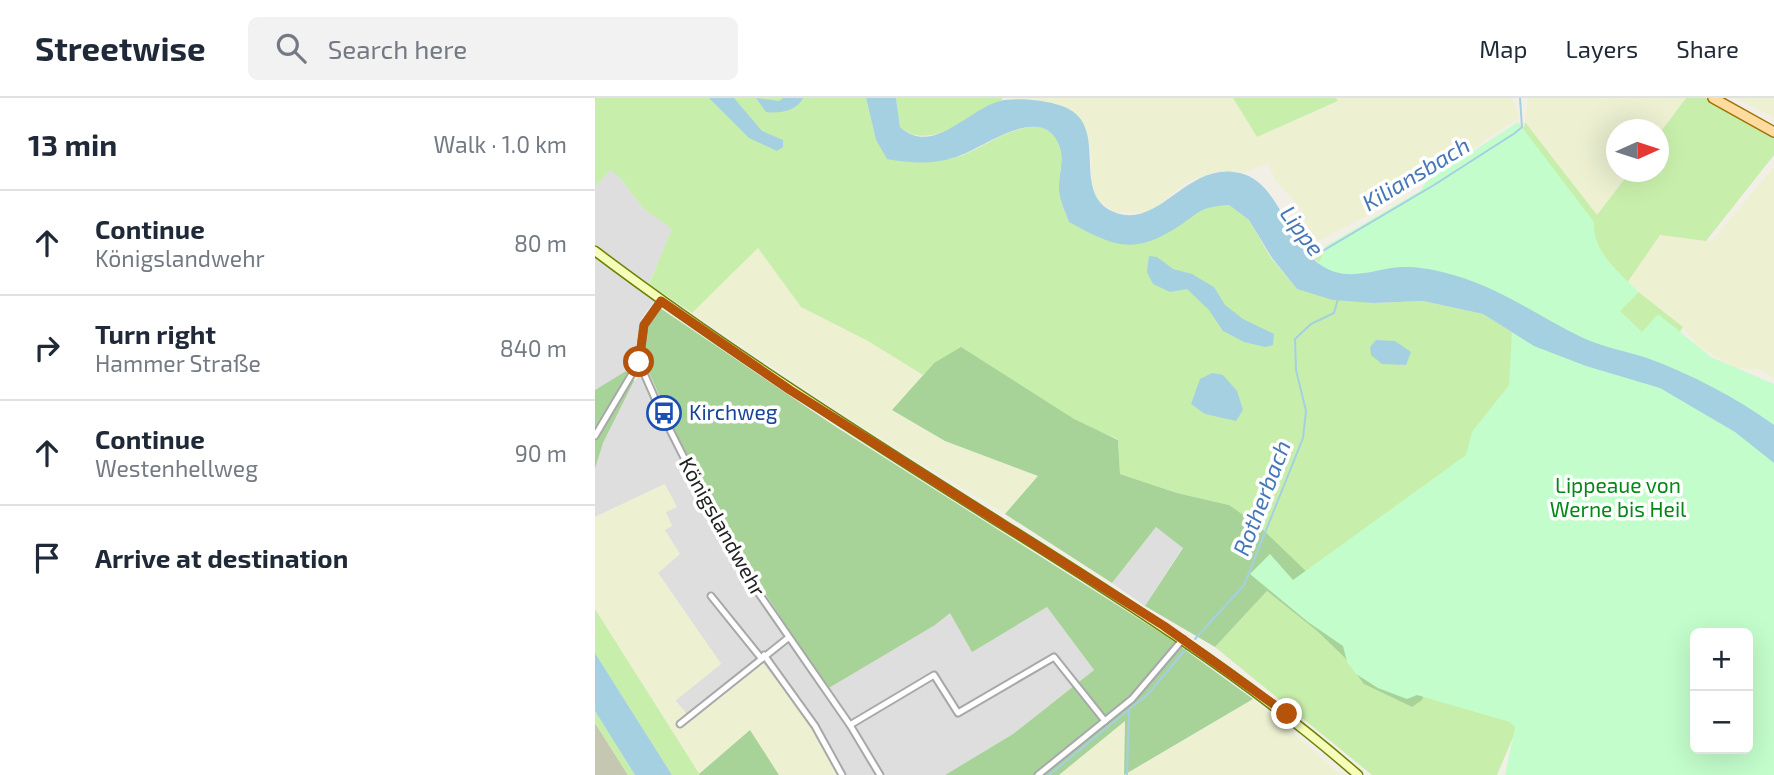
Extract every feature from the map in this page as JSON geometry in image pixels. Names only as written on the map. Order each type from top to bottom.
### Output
[{"type":"main road","points":[[1713,98],[1774,132]]},
{"type":"main road","points":[[595,251],[661,301],[790,390],[1183,639],[1287,714],[1358,775]]},
{"type":"street","points":[[595,436],[639,362],[644,325],[661,301]]},
{"type":"street","name":"Königslandwehr","points":[[639,362],[705,505],[735,559],[850,725],[880,775]]},
{"type":"street","name":"Königslandwehr","points":[[711,596],[815,726],[842,775]]},
{"type":"street","points":[[680,724],[788,638]]},
{"type":"street","points":[[1038,775],[1140,691],[1183,639]]},
{"type":"street","points":[[850,725],[934,675],[958,713],[1054,657],[1104,721]]},
{"type":"shaded area","points":[[1002,98],[1233,98],[1257,137],[1338,102],[1336,98],[1512,98],[1520,117],[1394,202],[1314,243],[1299,206],[1275,180],[1268,163],[1242,173],[1222,171],[1189,181],[1148,213],[1115,212],[1098,201],[1090,185],[1092,156],[1088,135],[1079,117],[1065,107],[1034,99]]},
{"type":"shaded area","points":[[1528,98],[1686,98],[1669,121],[1606,119],[1606,182],[1622,182],[1597,215],[1525,122]]},
{"type":"shaded area","points":[[1736,98],[1774,98],[1774,118]]},
{"type":"shaded area","points":[[1774,167],[1774,379],[1762,370],[1736,368],[1698,346],[1683,327],[1627,283],[1660,235],[1712,241]]},
{"type":"shaded area","points":[[610,169],[643,208],[673,229],[649,283],[661,292],[642,318],[633,357],[626,371],[595,390],[595,187]]},
{"type":"shaded area","points":[[758,248],[801,307],[868,341],[923,375],[893,410],[945,441],[1039,476],[1005,514],[870,432],[692,313]]},
{"type":"shaded area","points":[[648,370],[706,502],[782,619],[935,625],[950,612],[972,651],[1047,607],[1094,670],[1013,734],[945,775],[840,775],[692,720],[675,700],[721,664],[658,573],[665,530],[665,484],[595,517],[595,469],[603,443],[634,381]]},
{"type":"shaded area","points":[[665,484],[677,507],[666,512],[672,526],[665,530],[680,554],[658,573],[721,664],[675,701],[693,720],[762,662],[813,727],[840,775],[779,775],[750,731],[699,774],[595,609],[595,517]]},
{"type":"shaded area","points":[[1156,527],[1183,547],[1145,606],[1112,583]]},
{"type":"shaded area","points":[[1253,699],[1341,775],[1124,775],[1132,771]]},
{"type":"shaded area","points":[[1125,721],[1123,775],[1059,775]]},
{"type":"shaded area","points":[[595,723],[628,775],[595,775]]},
{"type":"green space","points":[[595,98],[866,98],[876,140],[887,158],[932,160],[957,157],[1012,132],[1027,127],[1041,127],[1052,134],[1060,148],[1059,190],[1069,222],[1175,228],[1204,207],[1229,205],[1249,220],[1271,258],[1297,289],[1375,303],[1423,301],[1483,314],[1534,346],[1735,432],[1774,775],[1519,723],[1497,775],[1372,775],[1215,647],[1267,591],[1317,631],[1344,657],[1365,684],[1412,707],[1312,577],[1229,505],[1177,493],[1120,474],[1118,439],[934,363],[923,375],[868,341],[801,307],[758,248],[692,313],[649,284],[672,229],[643,208],[620,178],[610,170],[595,187]]},
{"type":"green space","points":[[896,98],[1002,100],[951,129],[924,136],[911,134],[900,127]]},
{"type":"green space","points":[[1233,98],[1336,98],[1338,101],[1257,137]]},
{"type":"green space","points":[[1686,98],[1706,98],[1774,135],[1774,155],[1706,241],[1660,235],[1627,283],[1683,327],[1674,341],[1331,270],[1314,259],[1493,150],[1524,127],[1525,122],[1597,215],[1622,182],[1669,182],[1669,121]]},
{"type":"green space","name":"Lippeaue von Werne bis Heil","points":[[1518,122],[1594,222],[1602,252],[1639,292],[1620,311],[1642,332],[1658,314],[1711,357],[1774,384],[1774,775],[1505,775],[1515,727],[1510,722],[1417,695],[1407,699],[1378,688],[1356,674],[1347,662],[1343,646],[1308,622],[1250,574],[1270,554],[1293,580],[1466,455],[1472,432],[1509,385],[1512,331],[1525,315],[1315,272],[1326,246],[1420,191],[1426,182]]},
{"type":"green space","points":[[660,308],[833,425],[1166,636],[1253,699],[1124,775],[1125,721],[1059,775],[945,775],[1013,734],[1094,670],[1047,607],[972,652],[950,613],[935,625],[827,689],[706,502],[648,370],[643,344],[650,322]]},
{"type":"green space","points":[[961,347],[1074,419],[1118,440],[1120,474],[1177,493],[1229,505],[1260,527],[1312,577],[1430,677],[1422,700],[1412,707],[1364,684],[1344,657],[1317,631],[1267,591],[1215,647],[1145,606],[1183,548],[1156,527],[1112,583],[1005,514],[1038,476],[945,441],[892,410],[934,363]]},
{"type":"green space","points":[[626,371],[634,381],[603,443],[595,469],[595,390]]},
{"type":"green space","points":[[595,609],[700,775],[672,775],[595,653]]},
{"type":"green space","points":[[595,711],[635,775],[628,775],[595,723]]},
{"type":"green space","points":[[750,730],[779,775],[699,774]]},
{"type":"water","points":[[709,98],[734,98],[762,131],[783,140],[783,147],[777,151],[749,138]]},
{"type":"water","points":[[756,98],[779,101],[783,98],[803,98],[792,109],[771,113],[766,112]]},
{"type":"water","points":[[866,98],[896,98],[900,127],[913,135],[926,137],[939,134],[991,104],[1004,100],[1034,100],[1062,106],[1077,115],[1085,127],[1094,190],[1101,203],[1114,212],[1130,215],[1145,212],[1204,176],[1221,172],[1240,173],[1254,179],[1266,190],[1305,250],[1317,262],[1332,271],[1351,274],[1414,267],[1442,272],[1479,284],[1581,337],[1664,365],[1713,387],[1744,405],[1774,425],[1774,463],[1735,432],[1660,388],[1586,366],[1534,346],[1483,314],[1423,301],[1374,303],[1333,300],[1297,289],[1272,258],[1249,220],[1229,205],[1205,209],[1176,228],[1147,242],[1122,244],[1097,237],[1069,222],[1059,190],[1060,148],[1052,134],[1041,128],[1027,127],[1012,131],[947,160],[905,162],[887,159],[876,140]]},
{"type":"water","points":[[1149,256],[1157,257],[1173,269],[1192,274],[1214,287],[1225,305],[1243,319],[1274,334],[1273,345],[1265,347],[1244,342],[1223,331],[1209,310],[1187,289],[1170,292],[1153,284],[1147,272]]},
{"type":"water","points":[[1376,340],[1395,341],[1411,352],[1406,365],[1382,364],[1371,355],[1370,347]]},
{"type":"water","points":[[1212,373],[1223,375],[1237,391],[1243,410],[1236,421],[1205,414],[1191,404],[1200,379]]},
{"type":"water","points":[[595,653],[672,775],[635,775],[595,711]]},
{"type":"waterway","name":"Kiliansbach","points":[[1309,259],[1515,133],[1522,127],[1520,98]]},
{"type":"waterway","name":"Rotherbach","points":[[1195,639],[1244,585],[1303,438],[1306,411],[1296,370],[1295,339],[1311,324],[1334,313],[1338,299]]},
{"type":"waterway","name":"Rotherbach","points":[[1049,775],[1148,694],[1186,649]]},
{"type":"waterway","points":[[1127,775],[1129,710]]},
{"type":"place","name":"Kirchweg","points":[[664,413]]},
{"type":"route","points":[[639,362],[641,333],[647,319],[661,301],[790,390],[1164,626],[1287,714]]},
{"type":"water label","name":"Lippe","points":[[1302,231]]}]
